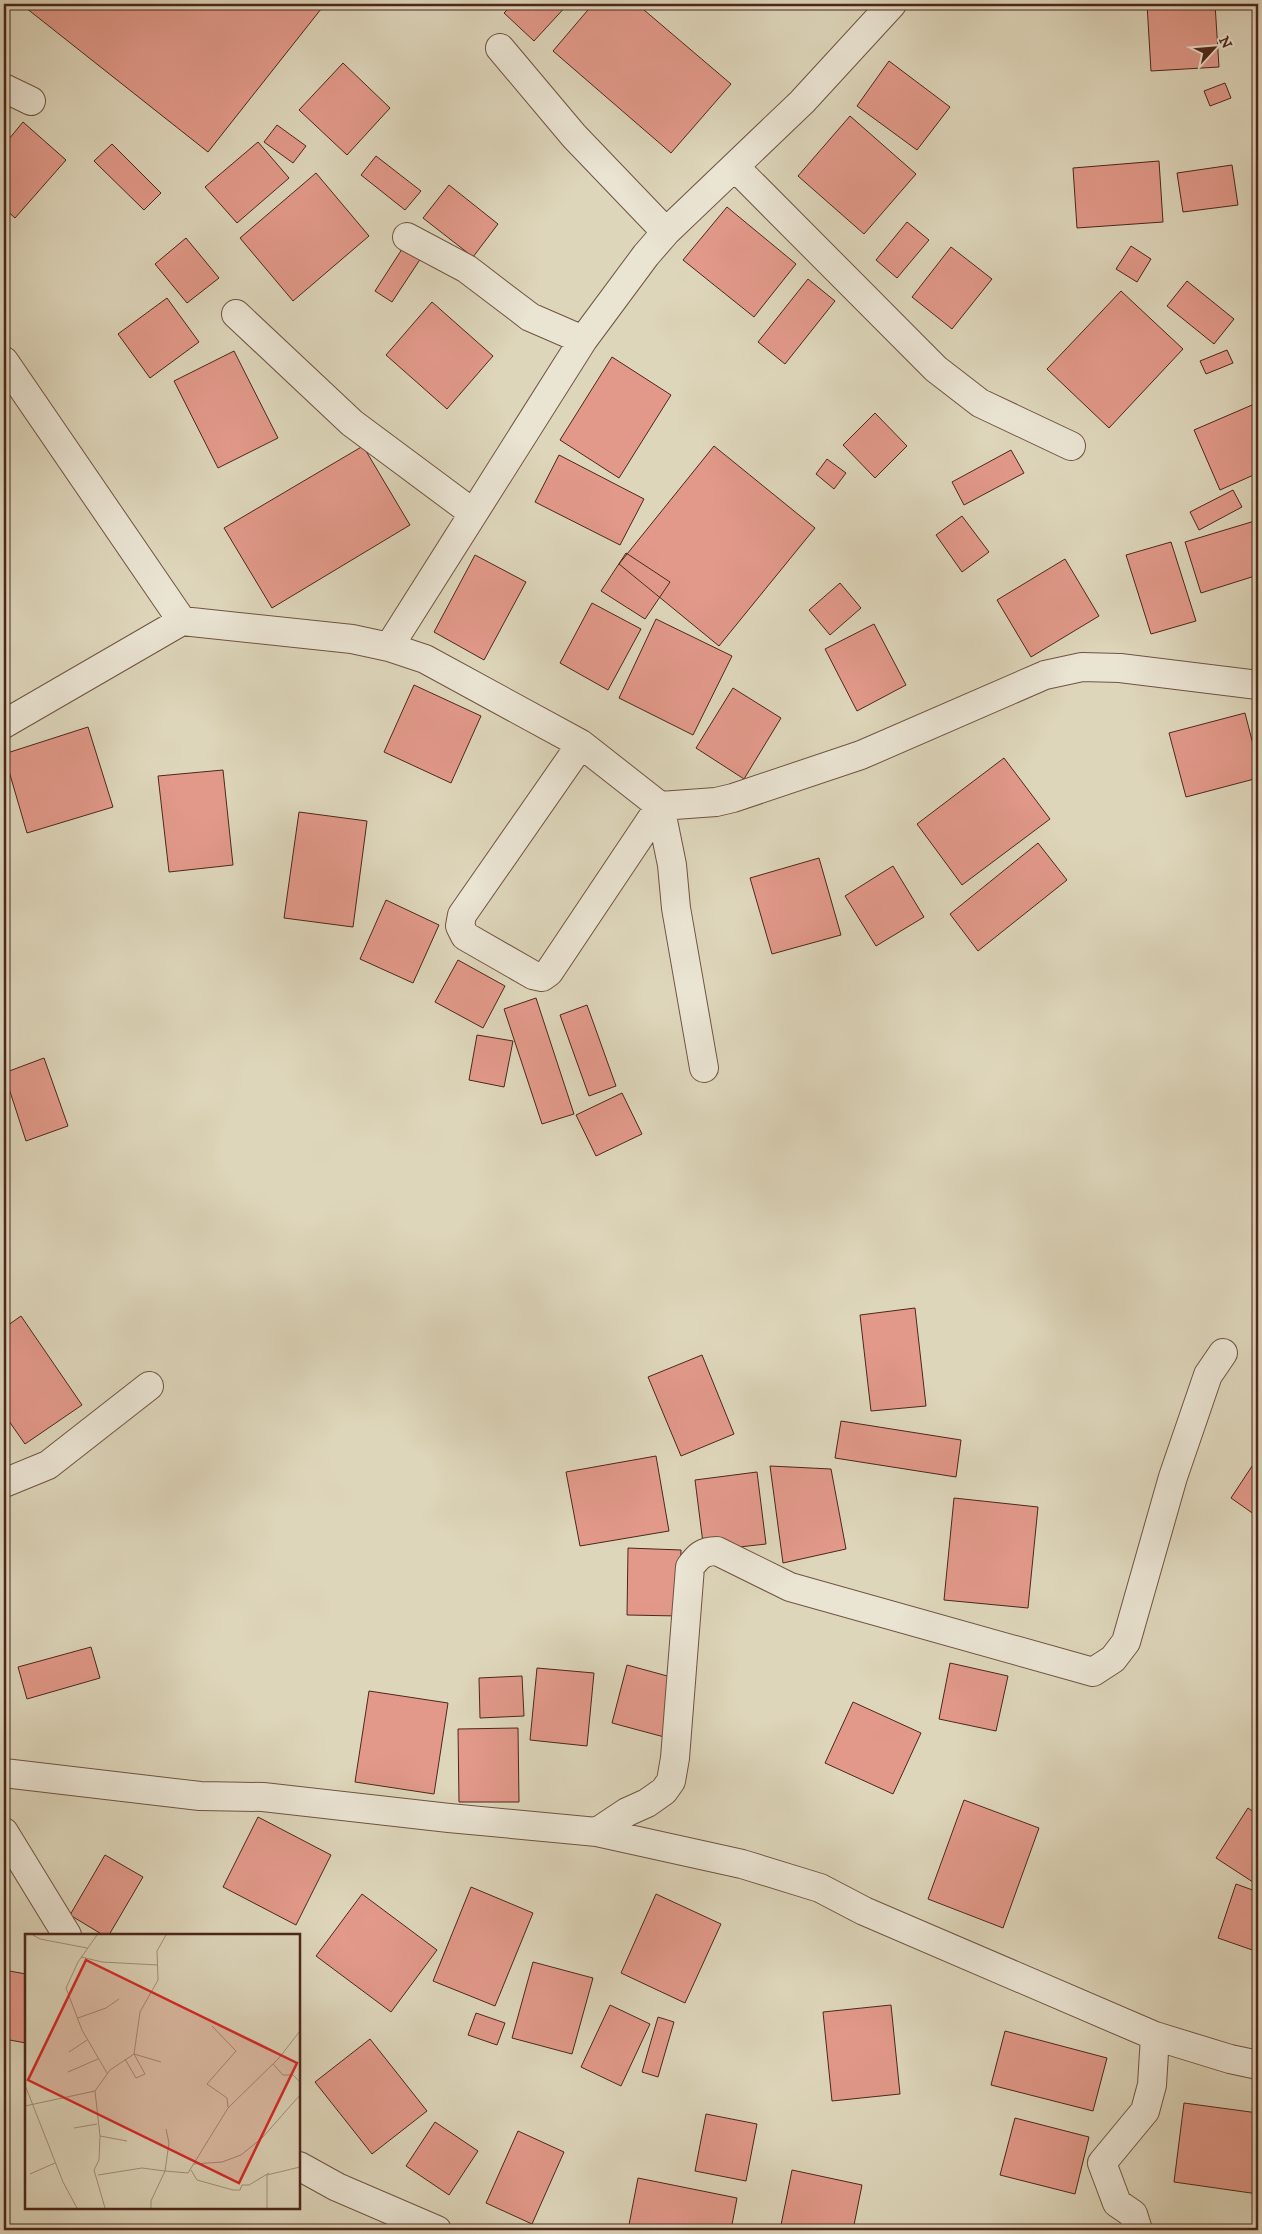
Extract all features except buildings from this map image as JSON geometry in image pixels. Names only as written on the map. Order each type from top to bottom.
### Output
[{"type":"street","points":[[389,647],[582,340],[646,255],[666,232],[839,64],[892,4]]},
{"type":"street","points":[[500,48],[574,136],[666,232]]},
{"type":"street","points":[[4,88],[30,101]]},
{"type":"street","points":[[735,167],[936,369],[980,404],[1071,446]]},
{"type":"street","points":[[408,237],[466,270],[530,317],[582,340]]},
{"type":"street","points":[[236,314],[352,423],[473,513]]},
{"type":"street","points":[[4,361],[182,621]]},
{"type":"street","points":[[4,724],[182,621],[352,640],[389,647],[425,659],[581,744],[660,806],[672,865],[676,908],[704,1068]]},
{"type":"street","points":[[660,806],[716,802],[733,798],[861,754],[1045,675],[1082,667],[1120,668],[1258,685]]},
{"type":"street","points":[[581,744],[462,916],[460,926],[465,936],[532,976],[542,977],[549,972],[660,806]]},
{"type":"street","points":[[597,1832],[627,1812],[647,1803],[664,1791],[671,1781],[675,1758],[690,1567],[696,1558],[706,1551],[716,1551],[790,1587],[1093,1672],[1113,1659],[1126,1642],[1173,1477],[1208,1375],[1223,1354]]},
{"type":"street","points":[[4,1483],[48,1465],[149,1386]]},
{"type":"street","points":[[4,1773],[200,1796],[263,1797],[597,1832],[742,1864],[820,1888],[864,1911],[1155,2036],[1230,2059],[1258,2065]]},
{"type":"street","points":[[4,1832],[66,1934]]},
{"type":"street","points":[[1138,2230],[1133,2214],[1117,2203],[1102,2163],[1145,2111],[1152,2085],[1155,2036]]},
{"type":"street","points":[[300,2167],[337,2187],[437,2230]]}]
